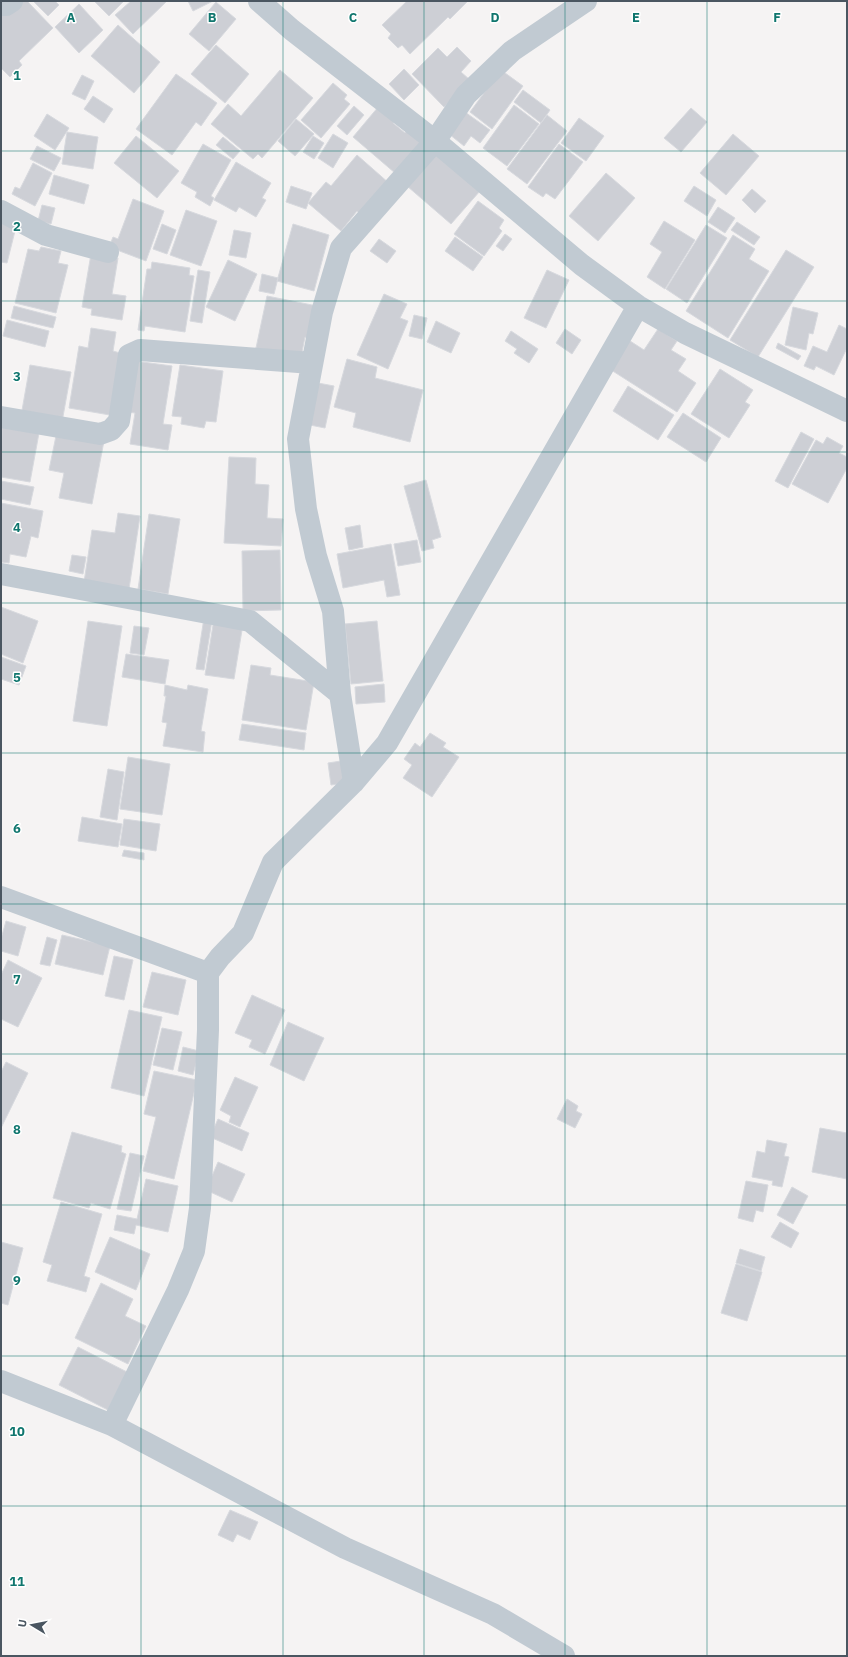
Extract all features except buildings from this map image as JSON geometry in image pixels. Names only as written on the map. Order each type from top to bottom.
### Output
[{"type":"street","points":[[1,5],[6,5],[12,1]]},
{"type":"street","points":[[259,1],[292,30],[434,141],[582,265],[638,306],[685,333],[847,411]]},
{"type":"street","points":[[354,782],[340,694],[333,611],[316,556],[306,509],[298,439],[322,312],[341,248],[434,141],[466,95],[512,51],[586,1]]},
{"type":"street","points":[[1,211],[46,236],[108,252]]},
{"type":"street","points":[[112,1425],[178,1290],[194,1251],[200,1200],[208,1030],[208,973],[220,957],[243,933],[273,862],[354,782],[387,743],[638,306]]},
{"type":"street","points":[[1,417],[100,434],[111,430],[119,421],[129,355],[140,350],[312,363]]},
{"type":"street","points":[[1,574],[250,621],[340,694]]},
{"type":"street","points":[[2,899],[208,973]]},
{"type":"street","points":[[1,1381],[112,1425],[345,1548],[493,1614],[564,1656]]}]
